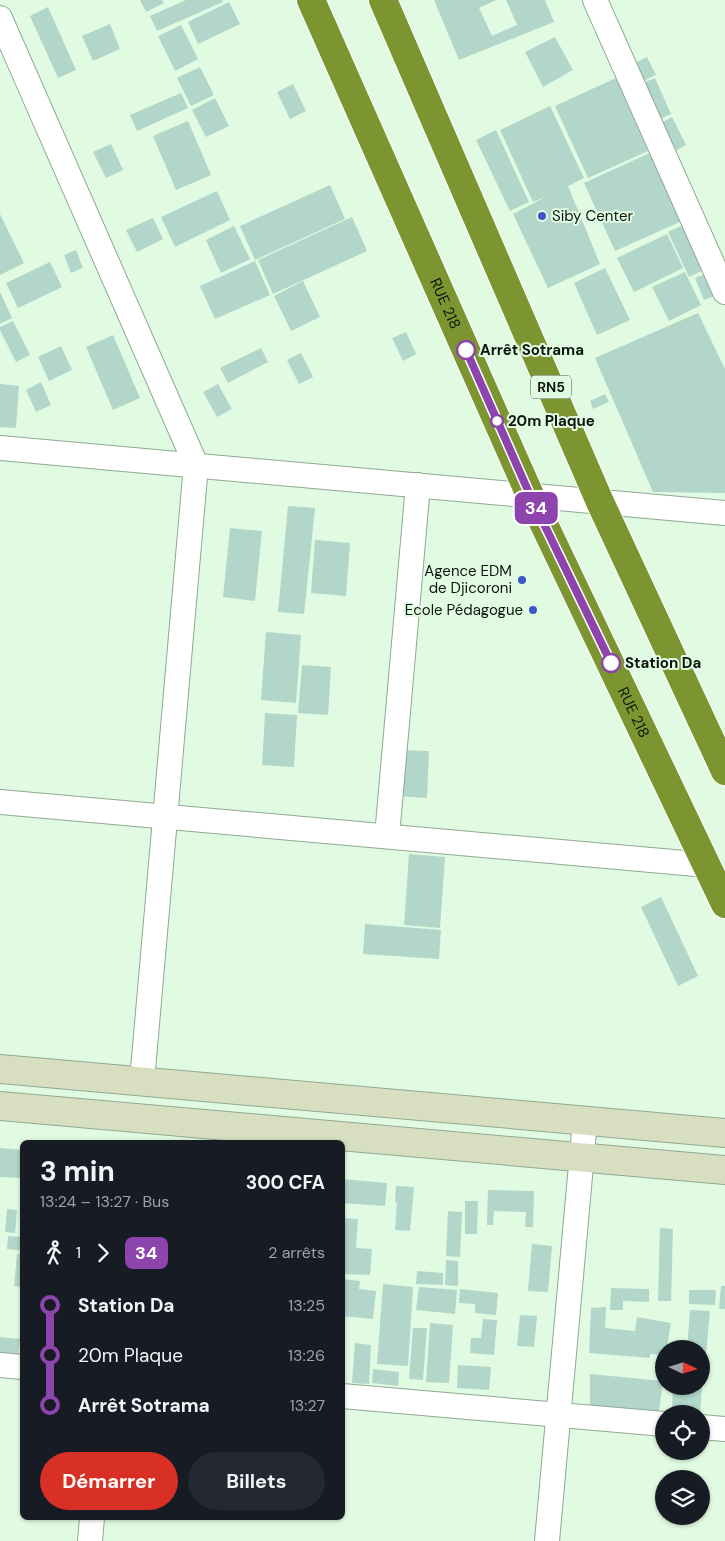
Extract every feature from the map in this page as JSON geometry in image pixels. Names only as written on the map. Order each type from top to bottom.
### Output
[{"type":"highway","name":"RUE 218","points":[[311,0],[530,495],[725,904]]},
{"type":"highway","name":"RN5","points":[[383,0],[600,502],[718,740],[725,771]]},
{"type":"street","points":[[596,0],[725,292]]},
{"type":"street","points":[[0,18],[196,465],[142,1081]]},
{"type":"street","points":[[0,448],[725,513]]},
{"type":"street","points":[[388,836],[418,485]]},
{"type":"street","points":[[0,802],[707,865]]},
{"type":"street","points":[[0,1069],[725,1133]]},
{"type":"street","points":[[0,1106],[725,1170]]},
{"type":"street","points":[[547,1541],[585,1121]]},
{"type":"street","points":[[0,1365],[20,1367]]},
{"type":"street","points":[[345,1396],[655,1423]]},
{"type":"street","points":[[710,1428],[725,1429]]},
{"type":"street","points":[[90,1541],[92,1520]]},
{"type":"building","points":[[140,0],[162,0],[164,3],[146,12]]},
{"type":"building","points":[[186,0],[222,0],[223,2],[157,31],[150,16]]},
{"type":"building","points":[[434,0],[496,0],[479,8],[492,36],[517,25],[506,0],[545,0],[554,22],[459,60]]},
{"type":"building","points":[[229,2],[240,24],[198,44],[188,22]]},
{"type":"building","points":[[48,7],[76,70],[58,78],[30,16]]},
{"type":"building","points":[[110,24],[120,49],[93,61],[82,36]]},
{"type":"building","points":[[181,25],[198,59],[175,71],[158,36]]},
{"type":"building","points":[[555,37],[573,70],[543,87],[525,52]]},
{"type":"building","points":[[647,57],[656,75],[643,81],[635,63]]},
{"type":"building","points":[[200,67],[214,95],[191,106],[177,78]]},
{"type":"building","points":[[616,78],[648,151],[588,178],[555,106]]},
{"type":"building","points":[[655,78],[671,114],[657,120],[641,84]]},
{"type":"building","points":[[293,84],[306,111],[290,119],[277,92]]},
{"type":"building","points":[[181,93],[188,108],[137,131],[130,115]]},
{"type":"building","points":[[215,98],[229,126],[206,137],[192,110]]},
{"type":"building","points":[[550,106],[584,178],[568,186],[600,264],[548,288],[513,214],[549,195],[533,202],[500,130]]},
{"type":"building","points":[[672,117],[686,145],[672,153],[659,124]]},
{"type":"building","points":[[188,121],[211,175],[176,190],[153,136]]},
{"type":"building","points":[[496,130],[529,202],[510,211],[476,140]]},
{"type":"building","points":[[111,144],[123,170],[106,178],[93,152]]},
{"type":"building","points":[[652,152],[682,221],[615,251],[584,183]]},
{"type":"building","points":[[330,185],[345,219],[255,260],[240,226]]},
{"type":"building","points":[[217,191],[230,220],[175,247],[161,217]]},
{"type":"building","points":[[0,214],[24,263],[0,275]]},
{"type":"building","points":[[352,217],[367,251],[273,294],[258,260]]},
{"type":"building","points":[[153,218],[163,239],[137,252],[126,230]]},
{"type":"building","points":[[683,225],[704,270],[689,277],[668,232]]},
{"type":"building","points":[[234,226],[250,259],[221,273],[206,240]]},
{"type":"building","points":[[667,234],[683,268],[634,292],[617,258]]},
{"type":"building","points":[[76,250],[83,268],[71,273],[64,255]]},
{"type":"building","points":[[255,261],[270,295],[215,319],[200,286]]},
{"type":"building","points":[[50,262],[62,287],[18,308],[6,283]]},
{"type":"building","points":[[605,268],[630,320],[597,335],[574,283]]},
{"type":"building","points":[[685,272],[701,305],[669,321],[652,287]]},
{"type":"building","points":[[705,274],[715,296],[704,300],[695,278]]},
{"type":"building","points":[[303,281],[320,317],[291,331],[274,296]]},
{"type":"building","points":[[0,292],[12,318],[0,324]]},
{"type":"building","points":[[698,313],[725,369],[725,493],[653,492],[595,358]]},
{"type":"building","points":[[13,321],[30,355],[16,362],[0,330],[0,327]]},
{"type":"building","points":[[406,332],[416,354],[403,361],[392,338]]},
{"type":"building","points":[[113,335],[140,398],[113,410],[86,347]]},
{"type":"building","points":[[61,346],[72,370],[49,381],[38,357]]},
{"type":"building","points":[[261,348],[268,362],[228,383],[220,368]]},
{"type":"building","points":[[301,353],[313,377],[299,384],[287,360]]},
{"type":"building","points":[[41,382],[51,405],[36,412],[26,390]]},
{"type":"building","points":[[0,384],[19,386],[16,428],[0,427]]},
{"type":"building","points":[[218,384],[232,409],[217,417],[203,392]]},
{"type":"building","points":[[605,394],[609,402],[593,409],[590,401]]},
{"type":"building","points":[[288,506],[315,508],[304,614],[278,612]]},
{"type":"building","points":[[230,528],[262,531],[255,601],[223,597]]},
{"type":"building","points":[[315,540],[350,543],[346,596],[311,593]]},
{"type":"building","points":[[266,632],[301,635],[296,703],[261,700]]},
{"type":"building","points":[[302,665],[331,667],[328,715],[298,713]]},
{"type":"building","points":[[265,713],[297,715],[294,767],[262,765]]},
{"type":"building","points":[[400,750],[429,751],[427,798],[398,796]]},
{"type":"building","points":[[409,854],[445,857],[440,928],[404,925]]},
{"type":"building","points":[[661,897],[698,976],[678,986],[641,907]]},
{"type":"building","points":[[365,924],[441,930],[439,959],[363,954]]},
{"type":"building","points":[[0,1148],[20,1150],[20,1178],[0,1177]]},
{"type":"building","points":[[345,1179],[387,1183],[385,1206],[345,1203]]},
{"type":"building","points":[[396,1186],[414,1187],[410,1231],[395,1230]]},
{"type":"building","points":[[488,1190],[534,1191],[533,1227],[525,1227],[526,1212],[494,1211],[493,1225],[487,1225]]},
{"type":"building","points":[[465,1201],[478,1201],[477,1234],[465,1234]]},
{"type":"building","points":[[7,1209],[17,1210],[15,1233],[5,1232]]},
{"type":"building","points":[[448,1211],[462,1212],[460,1257],[446,1256]]},
{"type":"building","points":[[345,1218],[358,1219],[356,1248],[372,1249],[370,1275],[345,1274]]},
{"type":"building","points":[[660,1228],[673,1229],[671,1301],[658,1301]]},
{"type":"building","points":[[8,1236],[20,1237],[20,1251],[7,1249]]},
{"type":"building","points":[[532,1244],[552,1246],[548,1292],[528,1291]]},
{"type":"building","points":[[17,1254],[20,1254],[20,1287],[14,1286]]},
{"type":"building","points":[[446,1260],[458,1261],[458,1286],[445,1285]]},
{"type":"building","points":[[417,1271],[443,1273],[443,1285],[416,1284]]},
{"type":"building","points":[[345,1279],[360,1281],[359,1289],[376,1291],[373,1319],[345,1316]]},
{"type":"building","points":[[383,1284],[413,1287],[408,1366],[377,1364]]},
{"type":"building","points":[[721,1286],[725,1286],[725,1309],[719,1309]]},
{"type":"building","points":[[419,1287],[457,1290],[455,1314],[416,1310]]},
{"type":"building","points":[[611,1288],[649,1289],[649,1302],[623,1301],[623,1310],[610,1310]]},
{"type":"building","points":[[460,1289],[498,1293],[496,1315],[475,1313],[475,1304],[459,1303]]},
{"type":"building","points":[[689,1290],[716,1290],[715,1305],[689,1304]]},
{"type":"building","points":[[606,1307],[605,1328],[635,1331],[637,1317],[671,1323],[668,1340],[655,1340],[655,1354],[650,1354],[650,1358],[589,1353],[591,1308]]},
{"type":"building","points":[[690,1310],[710,1311],[707,1340],[688,1340]]},
{"type":"building","points":[[520,1315],[537,1316],[534,1347],[517,1346]]},
{"type":"building","points":[[483,1319],[497,1320],[494,1355],[470,1353],[471,1338],[481,1338]]},
{"type":"building","points":[[430,1323],[453,1325],[449,1383],[426,1382]]},
{"type":"building","points":[[413,1328],[427,1328],[423,1380],[409,1379]]},
{"type":"building","points":[[0,1337],[20,1339],[18,1355],[0,1353]]},
{"type":"building","points":[[355,1343],[371,1345],[369,1384],[352,1383]]},
{"type":"building","points":[[458,1365],[491,1367],[489,1390],[457,1388]]},
{"type":"building","points":[[373,1369],[399,1372],[398,1386],[372,1383]]},
{"type":"building","points":[[590,1374],[655,1380],[655,1395],[661,1395],[660,1405],[655,1405],[655,1418],[590,1408]]},
{"type":"building","points":[[673,1395],[701,1395],[701,1405],[672,1405]]},
{"type":"bus line","name":"34","points":[[466,350],[530,495],[611,663]]},
{"type":"place","name":"Siby Center","points":[[542,216]]},
{"type":"place","name":"Arrêt Sotrama","points":[[466,350]]},
{"type":"place","name":"20m Plaque","points":[[497,421]]},
{"type":"place","name":"Agence EDM de Djicoroni","points":[[522,580]]},
{"type":"place","name":"Ecole Pédagogue","points":[[533,610]]},
{"type":"place","name":"Station Da","points":[[611,663]]}]
